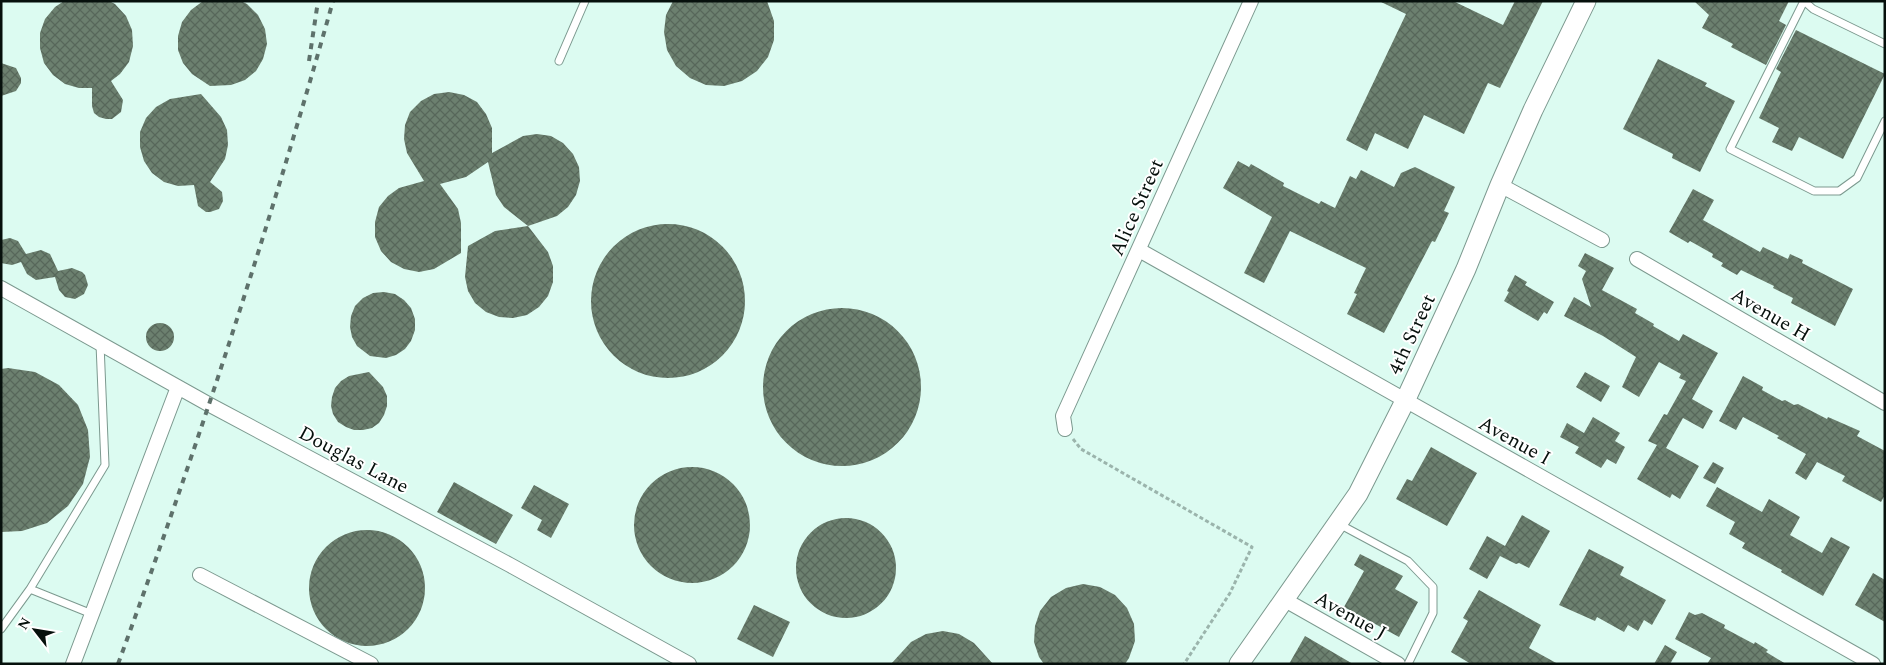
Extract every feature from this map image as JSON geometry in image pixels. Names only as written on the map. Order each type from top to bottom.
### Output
[{"type":"main road","name":"4th Street","points":[[1239,664],[1358,494],[1405,401],[1466,269],[1533,110],[1586,1]]},
{"type":"street","name":"Alice Street","points":[[1065,429],[1063,416],[1251,1]]},
{"type":"street","points":[[1500,185],[1602,240]]},
{"type":"street","name":"Avenue I","points":[[1139,250],[1873,664]]},
{"type":"street","name":"Avenue H","points":[[1636,258],[1885,403]]},
{"type":"street","name":"Douglas Lane","points":[[1,288],[178,387],[510,564],[689,664]]},
{"type":"street","points":[[73,664],[178,387]]},
{"type":"street","points":[[200,575],[372,664]]},
{"type":"street","name":"Avenue J","points":[[1285,600],[1398,664]]},
{"type":"lane","points":[[559,61],[585,1]]},
{"type":"lane","points":[[1885,44],[1813,9],[1804,1],[1730,150],[1814,191],[1839,191],[1857,178],[1885,121]]},
{"type":"lane","points":[[1,629],[30,589],[105,465],[100,344]]},
{"type":"lane","points":[[1338,523],[1408,561],[1433,587],[1433,613],[1408,664]]},
{"type":"lane","points":[[30,589],[92,614]]},
{"type":"path","points":[[1065,429],[1081,449],[1252,547],[1230,593],[1184,664]]},
{"type":"building","points":[[64,1],[109,1],[115,4],[126,16],[132,30],[133,46],[129,62],[120,74],[111,81],[123,100],[121,112],[112,119],[99,117],[94,113],[92,88],[79,88],[65,84],[53,75],[44,63],[40,48],[40,33],[45,19],[55,7]]},
{"type":"building","points":[[203,1],[241,1],[258,15],[265,29],[267,44],[263,59],[256,71],[245,80],[231,85],[210,86],[192,74],[183,63],[178,50],[178,36],[182,22],[191,10]]},
{"type":"building","points":[[673,1],[767,1],[774,21],[774,40],[768,57],[757,71],[742,81],[724,86],[706,85],[690,78],[676,66],[667,50],[664,32],[666,15]]},
{"type":"building","points":[[1379,1],[1453,1],[1503,25],[1515,1],[1543,1],[1500,88],[1488,83],[1464,134],[1424,115],[1408,149],[1375,133],[1367,151],[1346,140],[1406,14]]},
{"type":"building","points":[[1694,1],[1789,1],[1779,21],[1786,25],[1766,65],[1731,47],[1733,44],[1702,28],[1709,15]]},
{"type":"building","points":[[1796,30],[1885,74],[1843,159],[1799,137],[1792,151],[1772,142],[1779,128],[1759,118],[1781,72],[1776,69]]},
{"type":"building","points":[[1658,59],[1707,83],[1705,86],[1735,101],[1700,172],[1672,158],[1673,154],[1623,129]]},
{"type":"building","points":[[1,63],[16,68],[21,78],[21,83],[16,91],[1,96]]},
{"type":"building","points":[[449,92],[464,95],[477,102],[486,114],[492,128],[492,153],[523,136],[537,134],[551,136],[563,143],[573,154],[579,167],[580,181],[576,195],[568,207],[557,216],[528,226],[504,207],[496,195],[488,162],[466,177],[440,184],[458,209],[461,223],[461,253],[434,269],[419,272],[404,269],[391,262],[381,251],[375,237],[375,222],[379,207],[388,196],[399,188],[424,181],[407,153],[404,139],[405,125],[410,112],[421,101],[434,94]]},
{"type":"building","points":[[201,94],[221,117],[227,130],[228,145],[225,159],[210,182],[222,192],[223,201],[219,209],[210,212],[206,212],[198,206],[194,185],[178,186],[164,182],[152,173],[144,161],[140,147],[140,132],[146,118],[156,107],[170,99]]},
{"type":"building","points":[[1238,161],[1249,167],[1251,164],[1284,183],[1283,186],[1319,204],[1321,201],[1335,208],[1350,176],[1356,179],[1361,170],[1394,187],[1401,173],[1415,167],[1455,187],[1444,211],[1449,213],[1435,242],[1432,241],[1384,333],[1347,314],[1357,294],[1354,293],[1366,268],[1290,231],[1264,283],[1244,273],[1272,217],[1223,188]]},
{"type":"building","points":[[1693,189],[1714,200],[1703,220],[1760,252],[1763,247],[1788,259],[1790,254],[1803,260],[1802,263],[1853,289],[1835,326],[1791,303],[1793,298],[1773,288],[1774,286],[1741,270],[1737,275],[1721,266],[1723,263],[1712,257],[1713,254],[1669,232]]},
{"type":"building","points":[[668,224],[683,225],[697,230],[711,237],[722,247],[732,258],[739,272],[744,286],[744,316],[739,330],[732,344],[722,355],[711,365],[697,372],[683,377],[668,378],[653,377],[639,372],[625,365],[614,355],[604,344],[597,330],[592,316],[591,301],[592,286],[597,272],[604,258],[614,247],[625,237],[639,230],[653,225]]},
{"type":"building","points":[[528,226],[548,252],[553,266],[553,282],[548,296],[539,307],[527,315],[513,318],[499,317],[486,312],[475,303],[468,291],[465,277],[468,246],[495,231]]},
{"type":"building","points":[[10,238],[18,241],[26,254],[41,250],[50,254],[58,271],[72,268],[82,272],[88,285],[84,294],[75,299],[65,297],[59,290],[55,277],[36,280],[27,274],[21,262],[12,265],[1,263],[1,240]]},
{"type":"building","points":[[1585,253],[1614,268],[1602,290],[1637,309],[1635,313],[1679,341],[1683,334],[1718,353],[1692,399],[1713,411],[1703,429],[1683,418],[1666,448],[1699,466],[1680,499],[1672,494],[1670,498],[1637,479],[1657,445],[1648,441],[1664,414],[1667,415],[1686,381],[1679,378],[1681,374],[1659,362],[1639,397],[1622,387],[1636,357],[1603,336],[1564,316],[1574,297],[1591,307],[1582,279],[1586,271],[1578,266]]},
{"type":"building","points":[[1515,275],[1527,282],[1525,285],[1554,302],[1547,314],[1544,312],[1538,321],[1504,301]]},
{"type":"building","points":[[373,293],[395,294],[404,300],[411,308],[415,319],[415,330],[411,341],[405,349],[396,355],[386,358],[370,356],[357,346],[352,337],[350,327],[351,316],[355,306],[363,298]]},
{"type":"building","points":[[842,308],[872,314],[898,331],[915,357],[921,387],[915,417],[898,443],[872,460],[842,466],[812,460],[786,443],[769,417],[763,387],[769,357],[786,331],[812,314]]},
{"type":"building","points":[[160,323],[170,327],[174,337],[170,347],[160,351],[150,347],[146,337],[150,327]]},
{"type":"building","points":[[8,368],[35,372],[59,385],[78,405],[88,430],[90,457],[83,484],[68,506],[47,523],[22,531],[1,532],[1,369]]},
{"type":"building","points":[[369,372],[383,387],[387,396],[387,406],[379,423],[372,428],[354,430],[338,422],[331,406],[332,397],[335,388],[341,381],[349,376]]},
{"type":"building","points":[[1585,372],[1610,386],[1601,402],[1576,387]]},
{"type":"building","points":[[1743,376],[1763,387],[1762,390],[1782,401],[1785,400],[1794,405],[1798,404],[1827,419],[1828,417],[1860,431],[1857,436],[1885,451],[1885,495],[1881,502],[1842,481],[1845,476],[1817,462],[1806,480],[1795,473],[1806,454],[1777,438],[1779,436],[1743,417],[1736,430],[1719,421]]},
{"type":"building","points":[[1593,417],[1620,433],[1615,441],[1625,447],[1616,464],[1607,459],[1601,468],[1575,453],[1579,447],[1560,437],[1567,423],[1584,433]]},
{"type":"building","points":[[1431,447],[1477,473],[1447,526],[1396,499],[1407,479],[1412,481]]},
{"type":"building","points":[[1713,462],[1724,468],[1715,484],[1703,478]]},
{"type":"building","points":[[692,467],[714,472],[733,484],[745,503],[750,525],[745,547],[733,566],[714,578],[692,583],[670,578],[651,566],[639,547],[634,525],[639,503],[651,484],[670,472]]},
{"type":"building","points":[[454,482],[513,515],[496,544],[437,512]]},
{"type":"building","points":[[534,485],[569,504],[551,538],[537,530],[542,520],[521,508]]},
{"type":"building","points":[[1717,487],[1762,512],[1769,499],[1800,517],[1790,535],[1822,553],[1831,537],[1850,547],[1823,596],[1742,548],[1745,543],[1729,534],[1735,522],[1706,506]]},
{"type":"building","points":[[1522,515],[1550,531],[1529,568],[1500,556],[1487,579],[1469,569],[1487,536],[1505,546]]},
{"type":"building","points":[[846,518],[856,519],[874,526],[888,540],[895,558],[895,578],[888,596],[874,610],[856,617],[846,618],[836,617],[818,610],[804,596],[797,578],[796,568],[797,558],[804,540],[818,526],[836,519]]},
{"type":"building","points":[[367,530],[389,535],[408,547],[420,566],[425,588],[420,610],[408,629],[389,641],[367,646],[345,641],[326,629],[314,610],[309,588],[314,566],[326,547],[345,535]]},
{"type":"building","points":[[1589,549],[1624,567],[1620,575],[1666,600],[1652,625],[1644,620],[1638,631],[1628,625],[1624,632],[1597,617],[1595,621],[1559,605]]},
{"type":"building","points":[[1360,554],[1403,576],[1395,589],[1418,602],[1399,637],[1344,607],[1364,571],[1354,565]]},
{"type":"building","points":[[1873,573],[1885,580],[1885,622],[1855,605]]},
{"type":"building","points":[[1083,584],[1100,587],[1115,595],[1127,608],[1134,624],[1135,641],[1125,664],[1044,664],[1039,657],[1034,642],[1035,626],[1040,611],[1051,597],[1066,588]]},
{"type":"building","points":[[1479,590],[1541,625],[1529,648],[1558,664],[1471,664],[1451,652],[1468,621],[1463,618]]},
{"type":"building","points":[[754,605],[790,622],[773,657],[737,639]]},
{"type":"building","points":[[1689,612],[1695,615],[1702,613],[1725,625],[1724,628],[1754,644],[1755,642],[1768,650],[1766,652],[1786,664],[1707,664],[1711,658],[1675,639]]},
{"type":"building","points":[[943,631],[959,634],[974,643],[993,664],[891,664],[911,642],[926,634]]},
{"type":"building","points":[[1305,636],[1353,664],[1289,664]]},
{"type":"building","points":[[1665,645],[1677,652],[1670,664],[1654,664]]},
{"type":"railway","points":[[309,61],[318,1]]},
{"type":"railway","points":[[118,664],[232,335],[333,1]]}]
